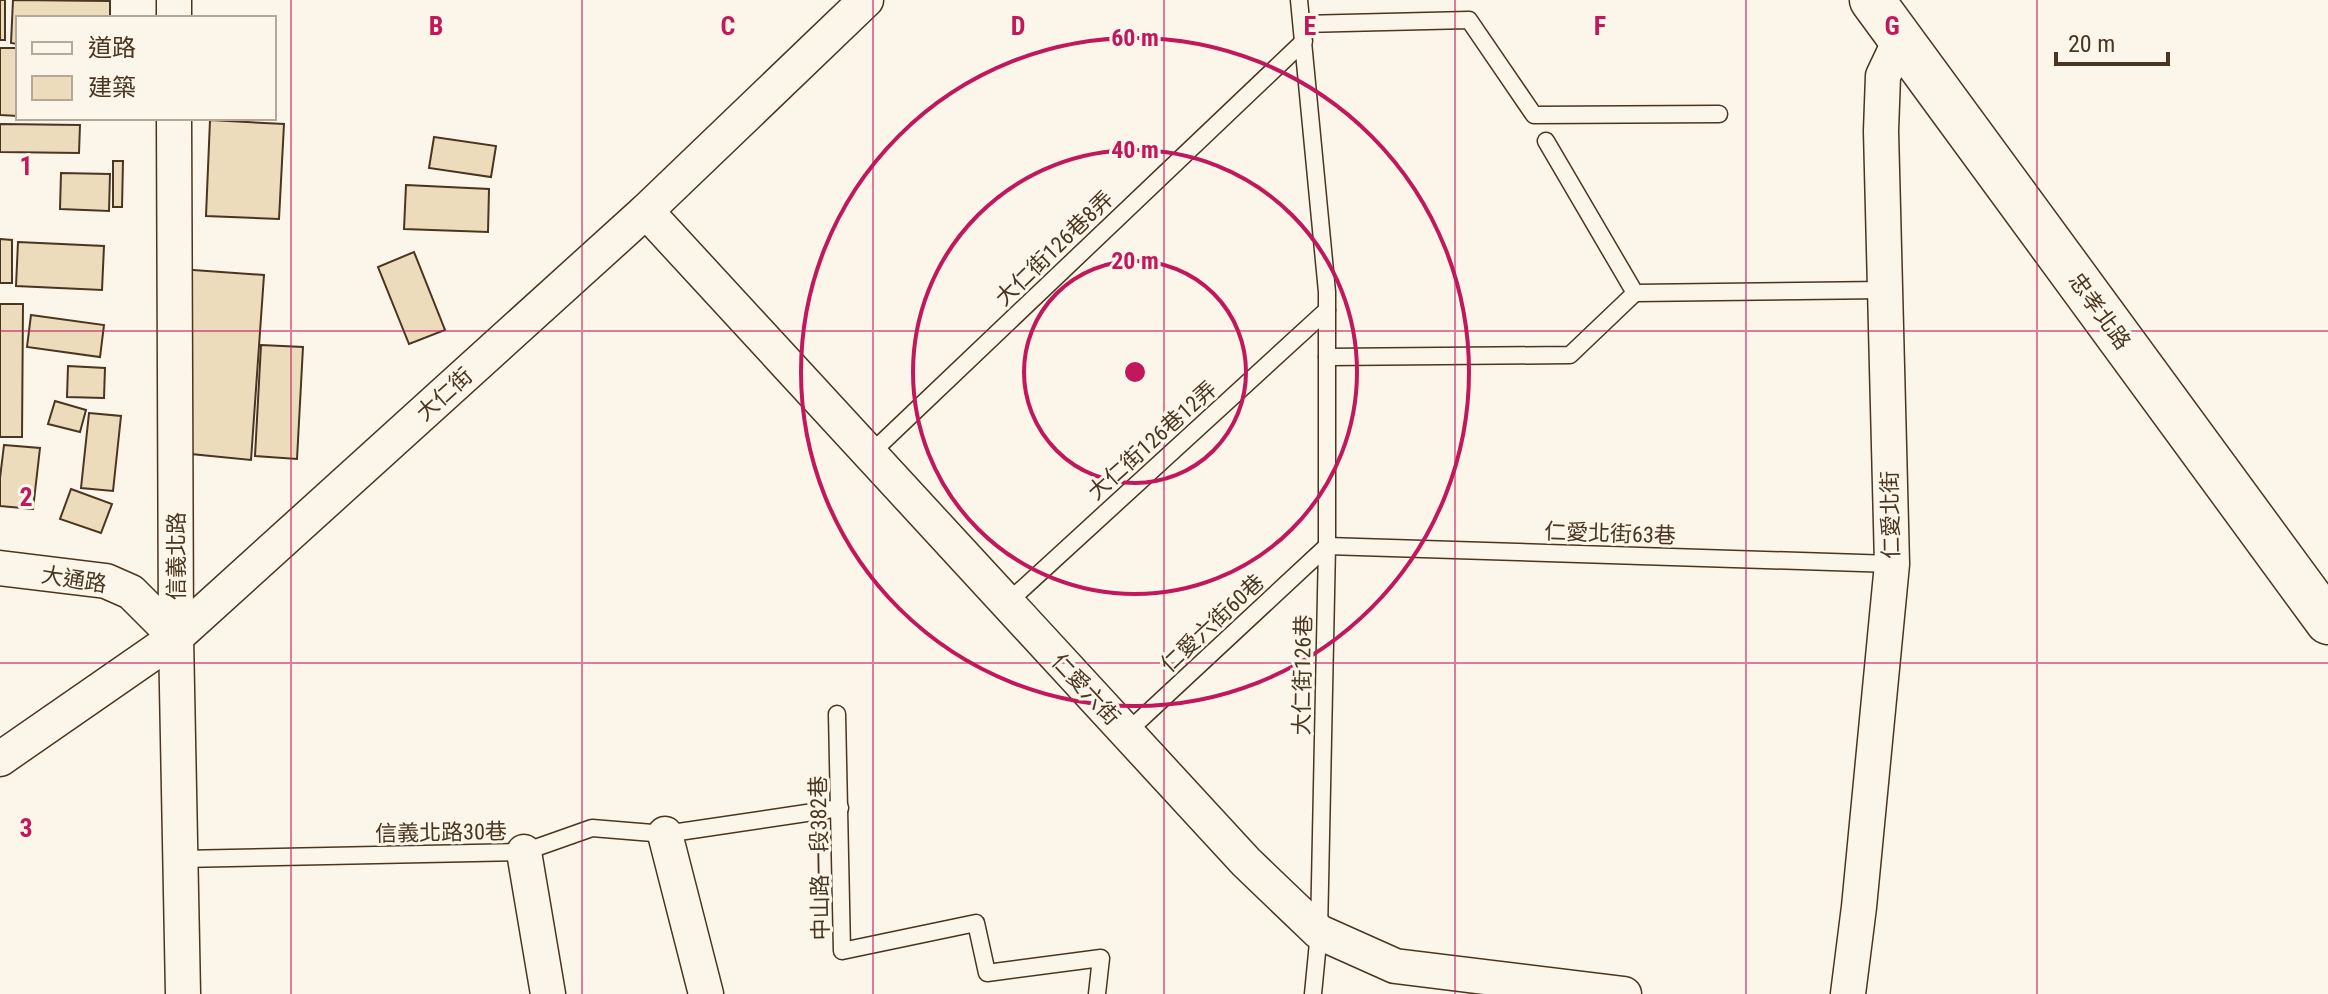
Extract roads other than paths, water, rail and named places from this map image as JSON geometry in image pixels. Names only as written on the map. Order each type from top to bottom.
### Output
[{"type":"main road","name":"忠孝北路","points":[[1872,0],[2328,622]]},
{"type":"street","name":"大仁街","points":[[0,759],[176,637],[646,211],[866,0]]},
{"type":"street","name":"仁愛北街","points":[[1848,994],[1892,564],[1881,131],[1883,76],[1901,38]]},
{"type":"street","name":"信義北路","points":[[174,120],[176,637],[183,994]]},
{"type":"street","name":"仁愛六街","points":[[646,211],[1246,862],[1319,932],[1395,966],[1624,994]]},
{"type":"street","name":"大通路","points":[[0,568],[106,581],[131,592],[176,637]]},
{"type":"street","points":[[665,834],[706,994]]},
{"type":"street","points":[[524,852],[548,994]]},
{"type":"lane","name":"大仁街126巷","points":[[1299,0],[1327,310],[1327,546],[1319,932],[1313,994]]},
{"type":"lane","points":[[1303,32],[1469,20],[1534,115],[1719,114]]},
{"type":"lane","name":"大仁街126巷8弄","points":[[870,454],[1303,32]]},
{"type":"lane","points":[[1546,141],[1635,293]]},
{"type":"lane","points":[[1327,357],[1570,355],[1635,293],[1884,290]]},
{"type":"lane","name":"大仁街126巷12弄","points":[[1007,603],[1327,310]]},
{"type":"lane","name":"仁愛北街63巷","points":[[1327,546],[1892,564]]},
{"type":"lane","name":"仁愛六街60巷","points":[[1126,733],[1327,546]]},
{"type":"lane","name":"中山路一段382巷","points":[[837,714],[842,951],[976,923],[987,973],[1101,958],[1097,994]]},
{"type":"lane","name":"信義北路30巷","points":[[180,859],[524,852],[592,828],[665,834],[840,808]]}]
